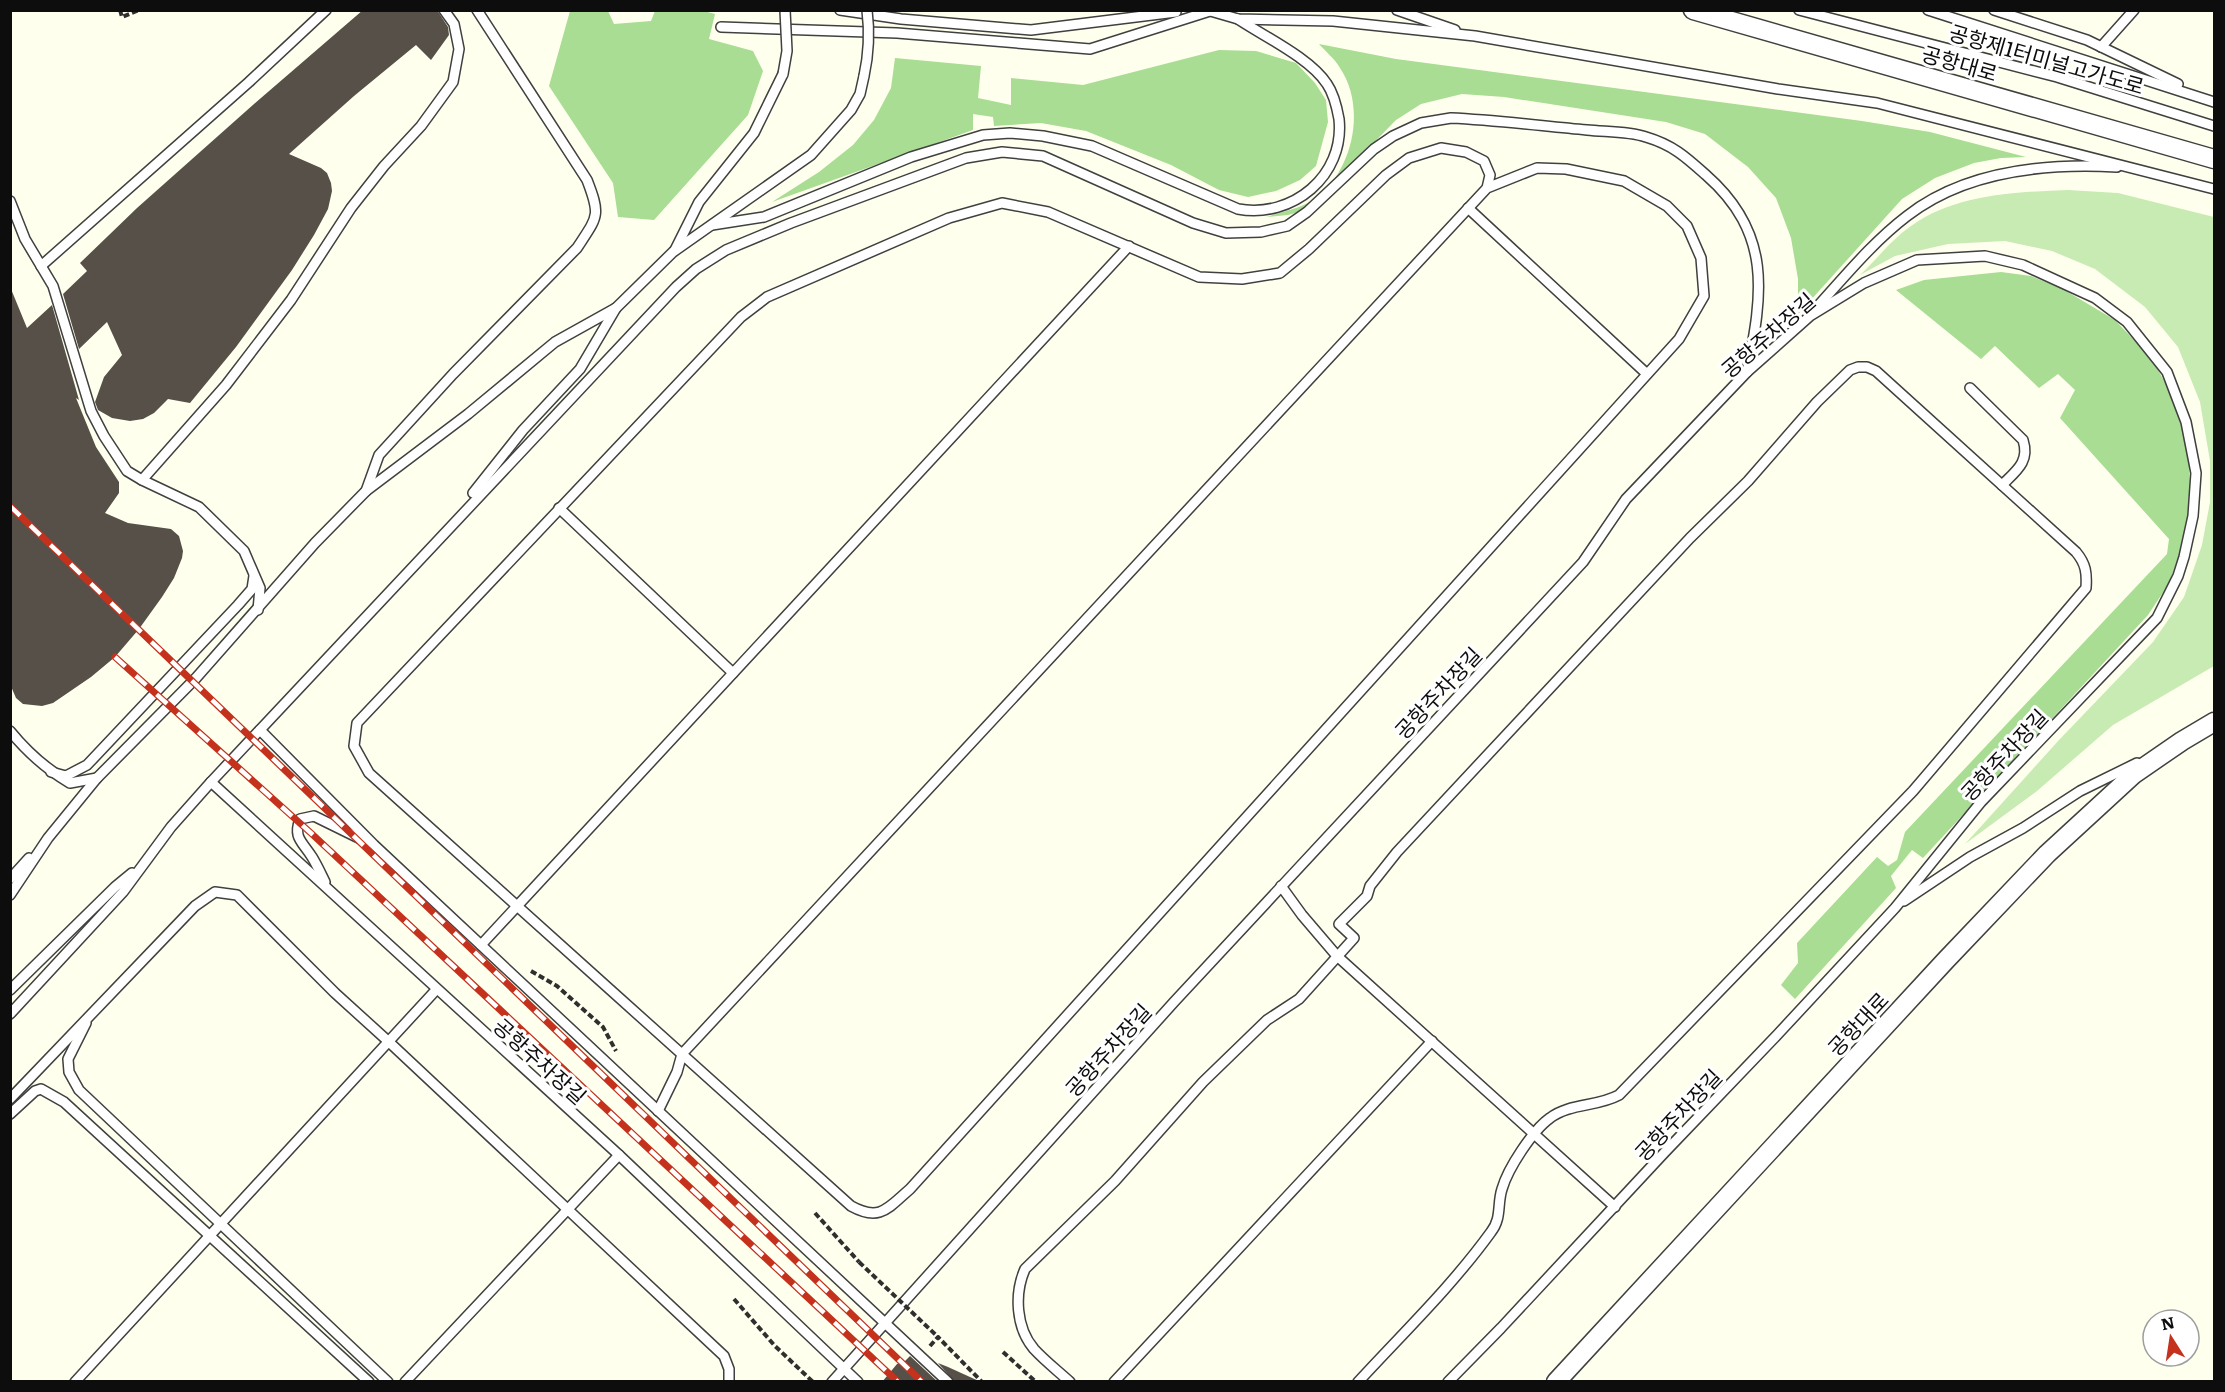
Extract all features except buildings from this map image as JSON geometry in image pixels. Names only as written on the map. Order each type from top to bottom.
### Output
[{"type":"street","name":"공항대로","points":[[1693,10],[2214,159]]},
{"type":"street","name":"공항대로","points":[[1556,1382],[2047,854],[2133,774],[2214,722]]},
{"type":"lane","points":[[41,266],[241,90],[326,10]]},
{"type":"lane","points":[[142,480],[226,385],[291,300],[351,208],[384,166],[421,126],[453,82],[459,49],[454,24],[444,10]]},
{"type":"lane","points":[[366,491],[379,455],[453,374],[577,248],[593,224],[597,206],[587,180],[477,10]]},
{"type":"lane","points":[[674,252],[699,202],[754,133],[783,74],[787,51],[785,10]]},
{"type":"lane","points":[[712,225],[764,217],[911,158],[983,135],[1010,133],[1063,139],[1092,146],[1238,209],[1262,211],[1289,205],[1306,194],[1330,167],[1339,136],[1336,104],[1329,86],[1316,70],[1238,20],[1209,11],[1176,12],[1031,30],[900,19],[840,10]]},
{"type":"lane","points":[[10,879],[48,838],[97,778],[196,678],[315,543],[366,491],[468,414],[555,342],[616,308],[674,252],[811,155],[852,110],[860,94],[869,53],[870,32],[867,10]]},
{"type":"lane","points":[[1148,10],[1176,12]]},
{"type":"lane","points":[[1397,10],[1475,36]]},
{"type":"lane","name":"공항제1터미널고가도로","points":[[1799,10],[2057,77],[2214,126]]},
{"type":"lane","points":[[1928,10],[2212,101]]},
{"type":"lane","name":"공항제1터미널고가도로","points":[[1994,10],[2087,40],[2212,101]]},
{"type":"lane","points":[[2101,46],[2134,10]]},
{"type":"lane","points":[[722,27],[897,33],[1090,49],[1209,11]]},
{"type":"lane","points":[[1238,20],[1333,21],[1475,36],[1766,87],[1877,103],[2214,189]]},
{"type":"lane","points":[[10,1014],[123,892],[171,827],[211,782],[676,287],[696,269],[726,250],[790,223],[966,158],[1002,152],[1043,156],[1192,223],[1226,233],[1261,232],[1287,226],[1307,212],[1374,148],[1420,123],[1462,118],[1644,136],[1677,149],[1725,191],[1742,215],[1754,248],[1759,274],[1757,320],[1747,372]]},
{"type":"lane","points":[[658,1111],[677,1072],[682,1054],[1486,188],[1490,175],[1484,161],[1466,152],[1441,148],[1409,159],[1386,175],[1309,249],[1280,273],[1242,279],[1199,276],[1048,212],[1002,203],[948,218],[767,297],[741,317],[558,507],[357,723],[354,746],[369,773],[682,1054],[851,1206],[865,1214],[878,1214],[910,1189],[1679,339],[1704,296],[1701,258],[1687,226],[1667,206],[1624,181],[1566,169],[1537,168],[1486,188]]},
{"type":"lane","points":[[1810,316],[1888,232],[1918,208],[1950,191],[1994,176],[2052,166],[2118,167],[2158,173]]},
{"type":"lane","points":[[10,201],[26,239],[53,286],[90,411],[104,436],[128,471],[199,507],[244,551],[260,588],[258,610]]},
{"type":"lane","points":[[1468,208],[1647,374]]},
{"type":"lane","points":[[481,945],[1129,246]]},
{"type":"lane","name":"공항주차장길","points":[[832,1382],[1174,1002],[1582,562],[1626,499],[1747,372],[1810,316],[1864,283],[1917,260],[1985,256],[2023,265],[2095,298],[2127,322],[2167,372],[2186,422],[2196,473],[2193,516],[2184,557],[2178,576],[2157,618],[1981,802],[1895,908],[1502,1328],[1448,1382]]},
{"type":"lane","points":[[439,537],[523,429],[580,369],[616,308]]},
{"type":"lane","points":[[1070,1382],[1034,1349],[1025,1336],[1019,1315],[1018,1297],[1020,1281],[1025,1269],[1115,1181],[1203,1082],[1267,1020],[1299,999],[1354,938],[1339,924],[1367,896],[1370,886],[1397,852],[1690,538],[1748,481],[1817,402],[1850,370],[1867,367],[1876,371],[2076,552],[2084,562],[2087,575],[2085,588],[1913,790],[1618,1095],[1608,1101],[1562,1110],[1549,1118],[1534,1134],[1519,1156],[1502,1190],[1499,1216],[1492,1231],[1434,1300],[1358,1382]]},
{"type":"lane","points":[[1970,388],[2023,440],[2026,450],[2023,463],[2002,485]]},
{"type":"lane","points":[[558,507],[734,673]]},
{"type":"lane","points":[[51,772],[66,776],[87,765],[238,605],[252,589],[254,576]]},
{"type":"lane","name":"공항주차장길","points":[[260,730],[374,845],[948,1382]]},
{"type":"lane","points":[[10,731],[30,754],[51,772],[70,783],[97,778]]},
{"type":"lane","points":[[1895,908],[1970,857],[2023,828],[2080,791],[2182,741]]},
{"type":"lane","name":"공항주차장길","points":[[211,782],[619,1155],[858,1382]]},
{"type":"lane","points":[[329,890],[311,856],[301,843],[296,830],[300,819],[314,816],[374,845]]},
{"type":"lane","points":[[10,895],[48,838]]},
{"type":"lane","points":[[10,990],[115,886],[143,864]]},
{"type":"lane","points":[[1281,886],[1337,956],[1615,1207]]},
{"type":"lane","points":[[10,1099],[195,906],[215,892],[237,895],[335,993],[724,1356],[729,1369],[729,1382]]},
{"type":"lane","points":[[75,1382],[436,990]]},
{"type":"lane","points":[[90,1014],[68,1059],[69,1072],[79,1090],[388,1382]]},
{"type":"lane","points":[[1114,1382],[1432,1041]]},
{"type":"lane","points":[[10,1114],[35,1091],[41,1089],[64,1102],[369,1382]]},
{"type":"lane","points":[[405,1382],[619,1155]]},
{"type":"path","points":[[120,10],[122,17],[140,10]]},
{"type":"path","points":[[815,1213],[859,1262],[982,1382]]},
{"type":"path","points":[[734,1299],[775,1346],[813,1382]]},
{"type":"path","points":[[1003,1352],[1036,1382]]},
{"type":"green space","points":[[570,11],[608,11],[614,24],[651,21],[655,11],[704,11],[715,14],[709,39],[753,51],[763,71],[748,115],[654,220],[618,217],[613,183],[549,86]]},
{"type":"green space","points":[[1319,44],[1396,59],[1862,121],[1930,132],[2026,157],[2001,158],[1974,163],[1935,178],[1902,199],[1791,322],[1798,301],[1798,279],[1791,238],[1776,198],[1748,167],[1705,134],[1666,122],[1504,97],[1462,94],[1421,104],[1396,120],[1309,209],[1288,215],[1266,217],[1308,203],[1327,188],[1338,174],[1352,139],[1353,102],[1348,84],[1340,68]]},
{"type":"green space","points":[[1219,50],[1256,51],[1296,63],[1315,83],[1326,100],[1328,122],[1316,166],[1300,180],[1276,191],[1248,197],[1219,190],[1171,165],[1086,131],[1041,123],[994,126],[993,117],[973,114],[973,130],[772,202],[819,172],[853,145],[874,120],[891,88],[895,58],[981,66],[978,98],[1011,105],[1011,78],[1083,85]]},
{"type":"green space","points":[[2068,190],[2118,193],[2214,217],[2214,666],[2113,725],[2037,791],[1965,844],[2059,740],[2153,642],[2184,597],[2202,545],[2210,502],[2210,461],[2200,402],[2178,347],[2145,307],[2095,269],[2052,251],[2005,241],[1948,244],[1895,256],[1860,275],[1904,231],[1928,215],[1947,207],[1966,201],[2007,194]]},
{"type":"green space","points":[[2001,272],[2031,276],[2061,288],[2115,320],[2152,359],[2167,386],[2188,445],[2190,484],[2187,521],[2180,554],[2168,585],[2148,615],[1923,858],[1912,850],[1891,876],[1896,888],[1795,999],[1781,985],[1798,963],[1797,943],[1877,857],[1888,866],[1897,860],[1905,832],[2167,554],[2169,539],[2060,418],[2075,390],[2058,374],[2039,388],[1995,346],[1981,359],[1896,290],[1924,280]]},
{"type":"railway","points":[[10,506],[922,1382]]},
{"type":"railway","points":[[115,657],[312,834],[898,1382]]}]
